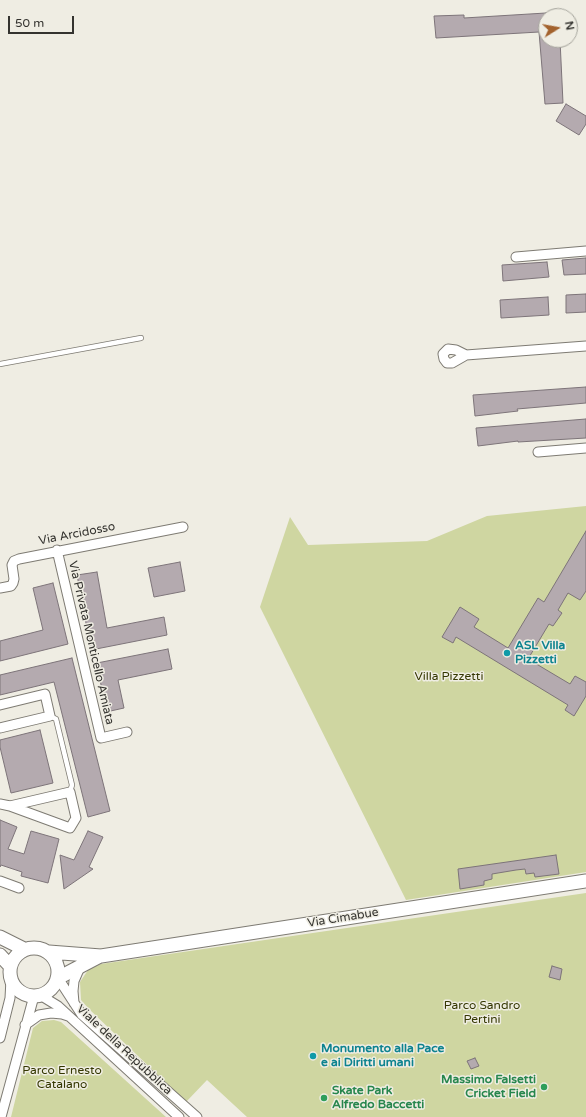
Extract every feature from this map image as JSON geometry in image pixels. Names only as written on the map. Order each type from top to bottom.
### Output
[{"type":"main road","name":"Via Cimabue","points":[[49,952],[101,956],[586,881]]},
{"type":"main road","points":[[0,937],[24,949]]},
{"type":"main road","points":[[11,980],[10,966],[16,955],[24,949],[35,947],[45,949],[49,952]]},
{"type":"main road","name":"Viale della Repubblica","points":[[49,952],[56,961],[58,967],[58,978]]},
{"type":"main road","points":[[0,954],[10,966]]},
{"type":"main road","name":"Via Cimabue","points":[[58,978],[101,956]]},
{"type":"main road","points":[[37,996],[52,988],[58,978]]},
{"type":"main road","name":"Viale della Repubblica","points":[[11,980],[17,990],[37,996]]},
{"type":"street","points":[[516,257],[586,251]]},
{"type":"street","points":[[466,355],[586,346]]},
{"type":"street","points":[[538,452],[586,448]]},
{"type":"street","name":"Via Arcidosso","points":[[0,588],[11,586],[13,583],[12,565],[14,562],[26,556],[183,527]]},
{"type":"street","name":"Via Privata Monticello Amiata","points":[[57,550],[101,738],[127,732]]},
{"type":"street","points":[[0,705],[45,694],[50,716],[0,728]]},
{"type":"street","points":[[0,804],[10,806],[70,828],[76,818],[70,792],[10,806]]},
{"type":"street","points":[[0,882],[19,888]]},
{"type":"street","points":[[75,1005],[73,991],[74,981],[80,967]]},
{"type":"street","name":"Viale della Repubblica","points":[[58,978],[82,1015],[197,1117]]},
{"type":"street","points":[[0,1038],[10,998],[11,980]]},
{"type":"street","points":[[1,1117],[25,1025],[37,996]]},
{"type":"street","name":"Viale della Repubblica","points":[[37,996],[58,1006],[179,1117]]},
{"type":"street","points":[[25,1025],[39,1015],[51,1013],[62,1014],[72,1018]]},
{"type":"lane","points":[[0,364],[141,338]]},
{"type":"lane","points":[[50,716],[56,719],[72,785],[70,792]]},
{"type":"green space","name":"Villa Pizzetti","points":[[586,506],[586,872],[406,900],[260,607],[290,517],[308,545],[427,541],[487,516]]},
{"type":"green space","name":"Parco Sandro Pertini","points":[[586,893],[586,1117],[247,1117],[207,1080],[186,1102],[81,1000],[80,982],[88,970],[101,964]]},
{"type":"green space","name":"Parco Ernesto Catalano","points":[[54,1020],[61,1022],[166,1117],[11,1117],[33,1028],[42,1021]]},
{"type":"building","points":[[538,13],[538,32],[436,38],[434,16],[464,15],[464,18]]},
{"type":"building","points":[[540,48],[560,48],[563,103],[545,104]]},
{"type":"building","points":[[566,104],[586,116],[586,124],[579,135],[556,121]]},
{"type":"building","points":[[586,258],[586,274],[564,275],[562,260]]},
{"type":"building","points":[[547,262],[549,277],[503,281],[502,265]]},
{"type":"building","points":[[586,294],[586,312],[566,313],[566,295]]},
{"type":"building","points":[[548,297],[549,315],[501,318],[500,300]]},
{"type":"building","points":[[586,387],[586,403],[517,409],[518,411],[475,416],[473,395]]},
{"type":"building","points":[[586,419],[586,438],[518,441],[478,446],[476,428]]},
{"type":"building","name":"ASL Villa Pizzetti","points":[[586,531],[586,591],[580,600],[568,593],[558,610],[562,613],[553,626],[549,624],[528,659],[570,684],[575,676],[586,682],[586,696],[574,716],[565,710],[568,705],[456,637],[453,643],[442,637],[460,607],[479,619],[474,627],[508,648],[538,598],[544,602]]},
{"type":"building","points":[[180,562],[185,591],[154,597],[148,568]]},
{"type":"building","points":[[97,572],[107,628],[164,617],[167,635],[91,650],[77,575]]},
{"type":"building","points":[[53,583],[68,644],[0,661],[0,641],[43,630],[33,588]]},
{"type":"building","points":[[168,649],[172,669],[118,680],[124,708],[106,712],[97,663]]},
{"type":"building","points":[[72,658],[110,811],[88,817],[54,682],[0,695],[0,675]]},
{"type":"building","points":[[40,730],[53,783],[11,793],[0,747],[0,740]]},
{"type":"building","points":[[0,820],[17,827],[8,849],[24,854],[31,831],[59,839],[48,883],[21,876],[22,872],[1,865],[0,867]]},
{"type":"building","points":[[88,831],[103,837],[89,867],[93,869],[64,889],[60,855],[74,860]]},
{"type":"building","points":[[556,855],[559,874],[535,877],[534,873],[526,874],[525,869],[516,870],[492,874],[492,879],[484,881],[484,885],[460,889],[458,869]]},
{"type":"building","points":[[552,966],[562,969],[560,980],[549,977]]},
{"type":"building","points":[[475,1058],[479,1066],[471,1069],[467,1061]]},
{"type":"place","name":"ASL Villa Pizzetti","points":[[507,653]]},
{"type":"place","name":"Monumento alla Pace e ai Diritti umani","points":[[313,1056]]},
{"type":"place","name":"Massimo Falsetti Cricket Field","points":[[544,1087]]},
{"type":"place","name":"Skate Park Alfredo Baccetti","points":[[324,1098]]}]
